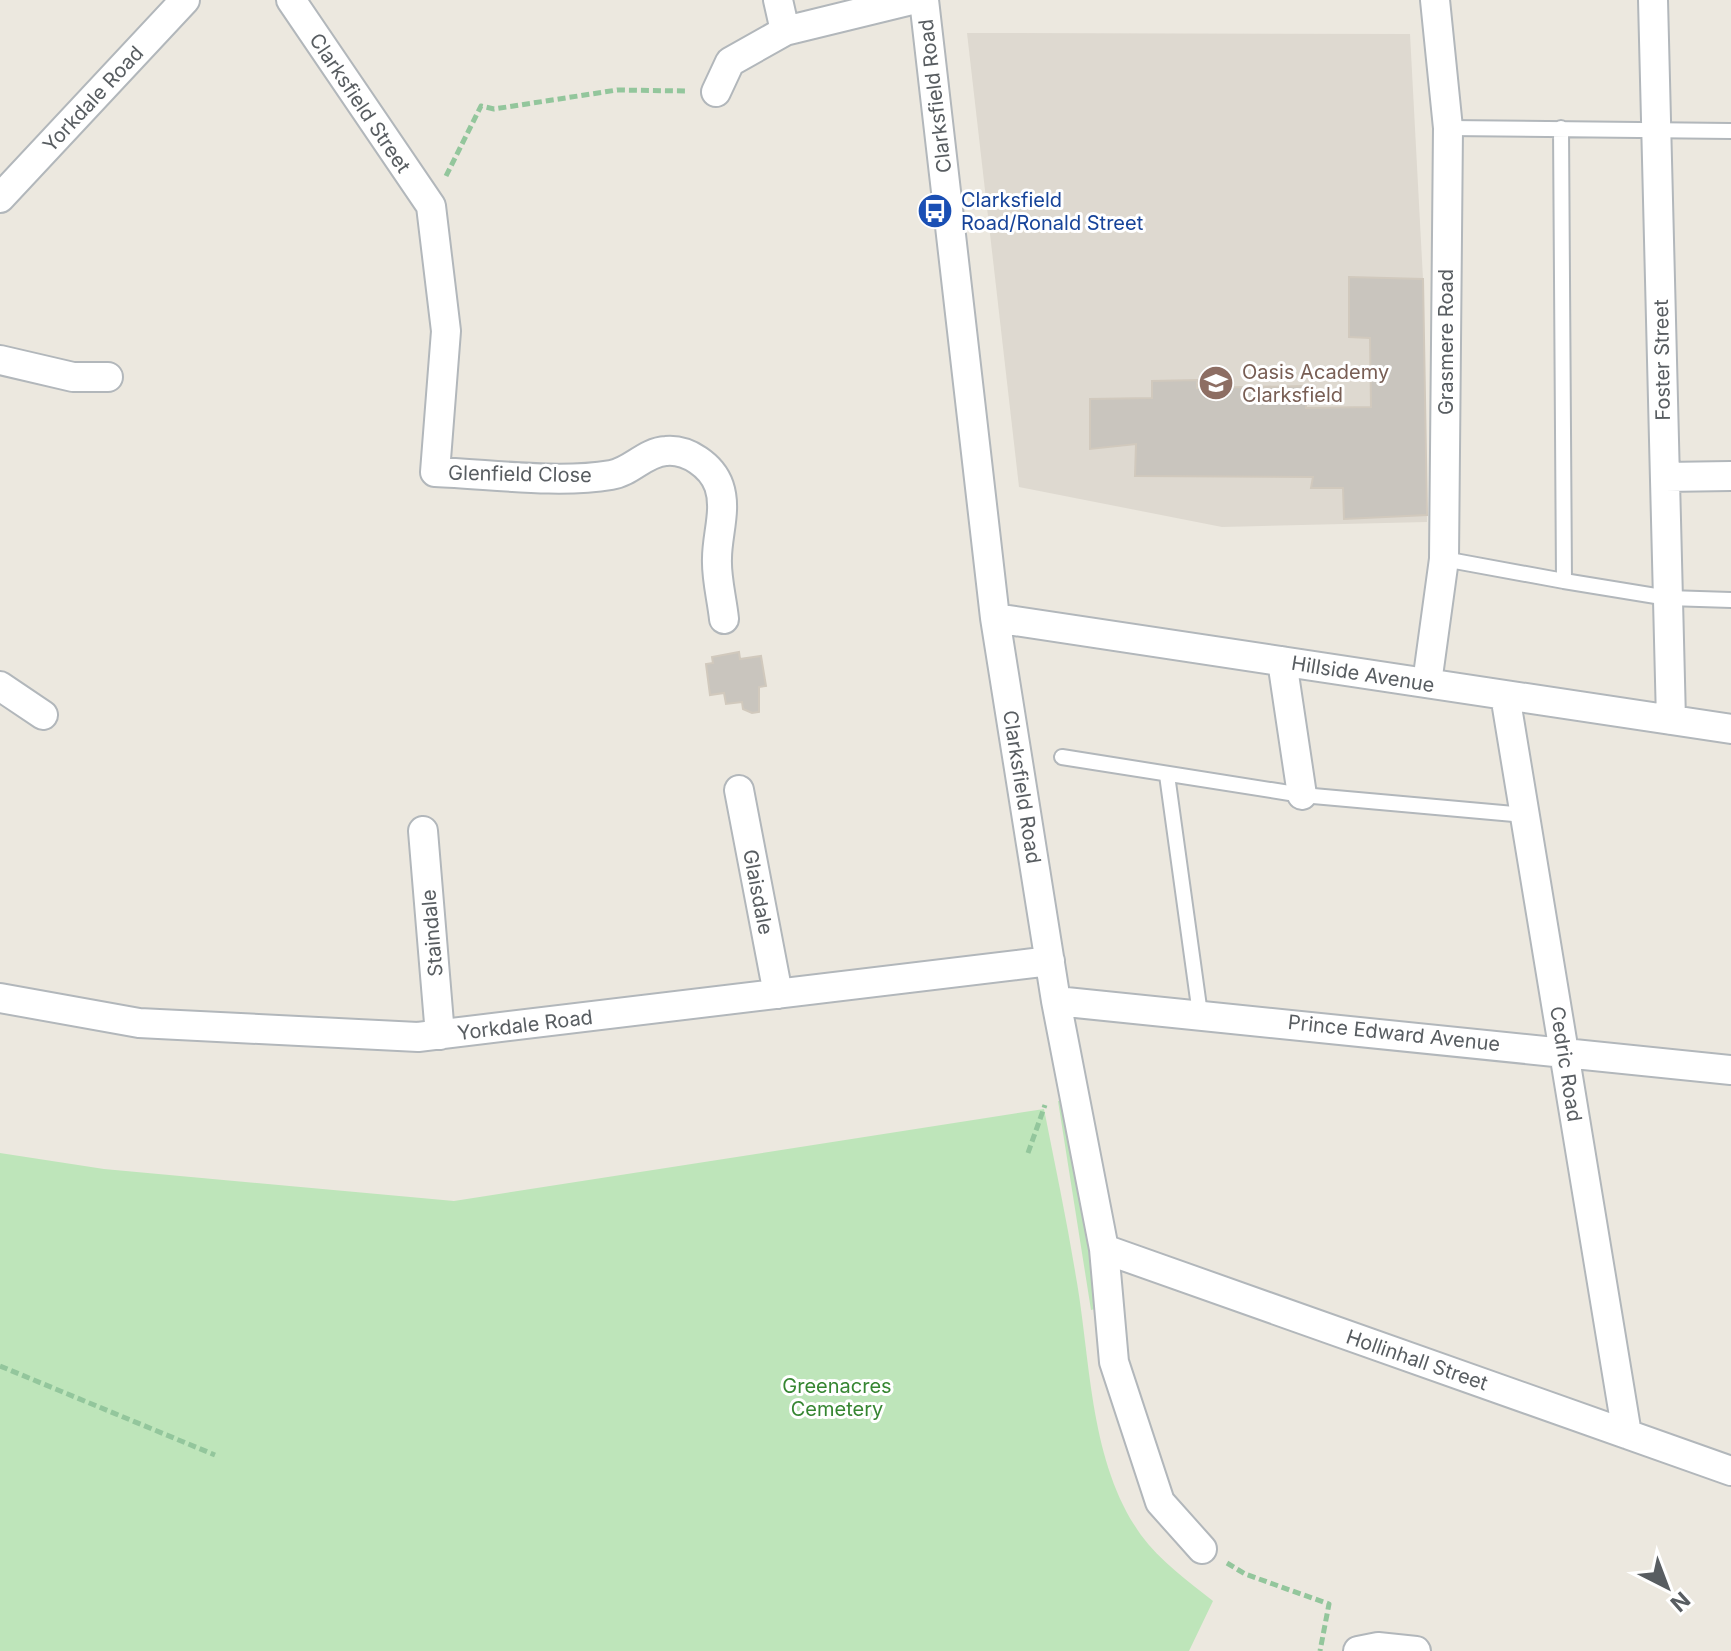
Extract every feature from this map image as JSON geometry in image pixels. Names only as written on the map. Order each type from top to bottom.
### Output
[{"type":"street","name":"Yorkdale Road","points":[[0,198],[185,0]]},
{"type":"street","name":"Clarksfield Street","points":[[291,0],[431,206]]},
{"type":"street","points":[[778,0],[785,31]]},
{"type":"street","points":[[716,92],[730,62],[785,31],[912,0]]},
{"type":"street","name":"Clarksfield Road","points":[[924,0],[995,618],[1056,1001],[1104,1249],[1114,1362],[1160,1502],[1202,1549]]},
{"type":"street","name":"Grasmere Road","points":[[1427,683],[1444,559],[1448,128],[1435,0]]},
{"type":"street","name":"Foster Street","points":[[1653,0],[1671,720]]},
{"type":"street","name":"Glenfield Close","points":[[431,206],[446,331],[435,472],[590,477],[616,474],[645,457],[668,450],[686,454],[703,463],[720,488],[722,501],[716,560],[724,619]]},
{"type":"street","points":[[0,360],[73,377],[108,377]]},
{"type":"street","points":[[1665,477],[1731,476]]},
{"type":"street","name":"Hillside Avenue","points":[[995,618],[1731,729]]},
{"type":"street","points":[[1282,661],[1302,795]]},
{"type":"street","points":[[0,686],[43,715]]},
{"type":"street","name":"Cedric Road","points":[[1505,695],[1627,1434]]},
{"type":"street","name":"Glaisdale","points":[[739,790],[778,994]]},
{"type":"street","name":"Staindale","points":[[423,831],[440,1035]]},
{"type":"street","name":"Yorkdale Road","points":[[0,998],[139,1023],[418,1037],[1050,961]]},
{"type":"street","name":"Prince Edward Avenue","points":[[1056,1001],[1564,1050],[1731,1070]]},
{"type":"street","name":"Hollinhall Street","points":[[1104,1249],[1731,1471]]},
{"type":"street","points":[[1358,1651],[1378,1647],[1416,1651]]},
{"type":"lane","points":[[1448,128],[1731,131]]},
{"type":"lane","points":[[1561,128],[1564,581]]},
{"type":"lane","points":[[1444,559],[1668,598],[1731,600]]},
{"type":"lane","points":[[1062,757],[1302,795],[1525,815]]},
{"type":"lane","points":[[1167,775],[1200,1014]]},
{"type":"path","points":[[431,206],[481,106],[494,109],[617,90],[716,92]]},
{"type":"path","points":[[0,1366],[215,1455]]},
{"type":"path","points":[[1202,1549],[1245,1574],[1329,1604],[1320,1651]]},
{"type":"shaded area","name":"Oasis Academy Clarksfield","points":[[967,33],[1410,34],[1423,279],[1427,522],[1222,527],[1019,487]]},
{"type":"green space","points":[[1068,1099],[1099,1308],[1091,1310],[1058,1101]]},
{"type":"green space","name":"Greenacres Cemetery","points":[[1044,1109],[1081,1309],[1095,1410],[1111,1476],[1141,1535],[1175,1570],[1213,1601],[1189,1651],[0,1651],[0,1153],[104,1169],[454,1201]]},
{"type":"building","points":[[1349,277],[1423,279],[1427,515],[1344,519],[1343,488],[1311,488],[1313,477],[1135,476],[1136,444],[1090,449],[1090,399],[1152,398],[1152,381],[1197,380],[1197,388],[1306,386],[1306,408],[1371,407],[1370,338],[1349,337]]},
{"type":"building","points":[[739,652],[740,659],[761,656],[766,686],[759,687],[759,712],[743,709],[742,702],[726,704],[724,693],[710,695],[706,664],[713,663],[712,657]]},
{"type":"place","name":"Clarksfield Road/Ronald Street","points":[[935,211]]},
{"type":"place","name":"Oasis Academy Clarksfield","points":[[1216,383]]}]
